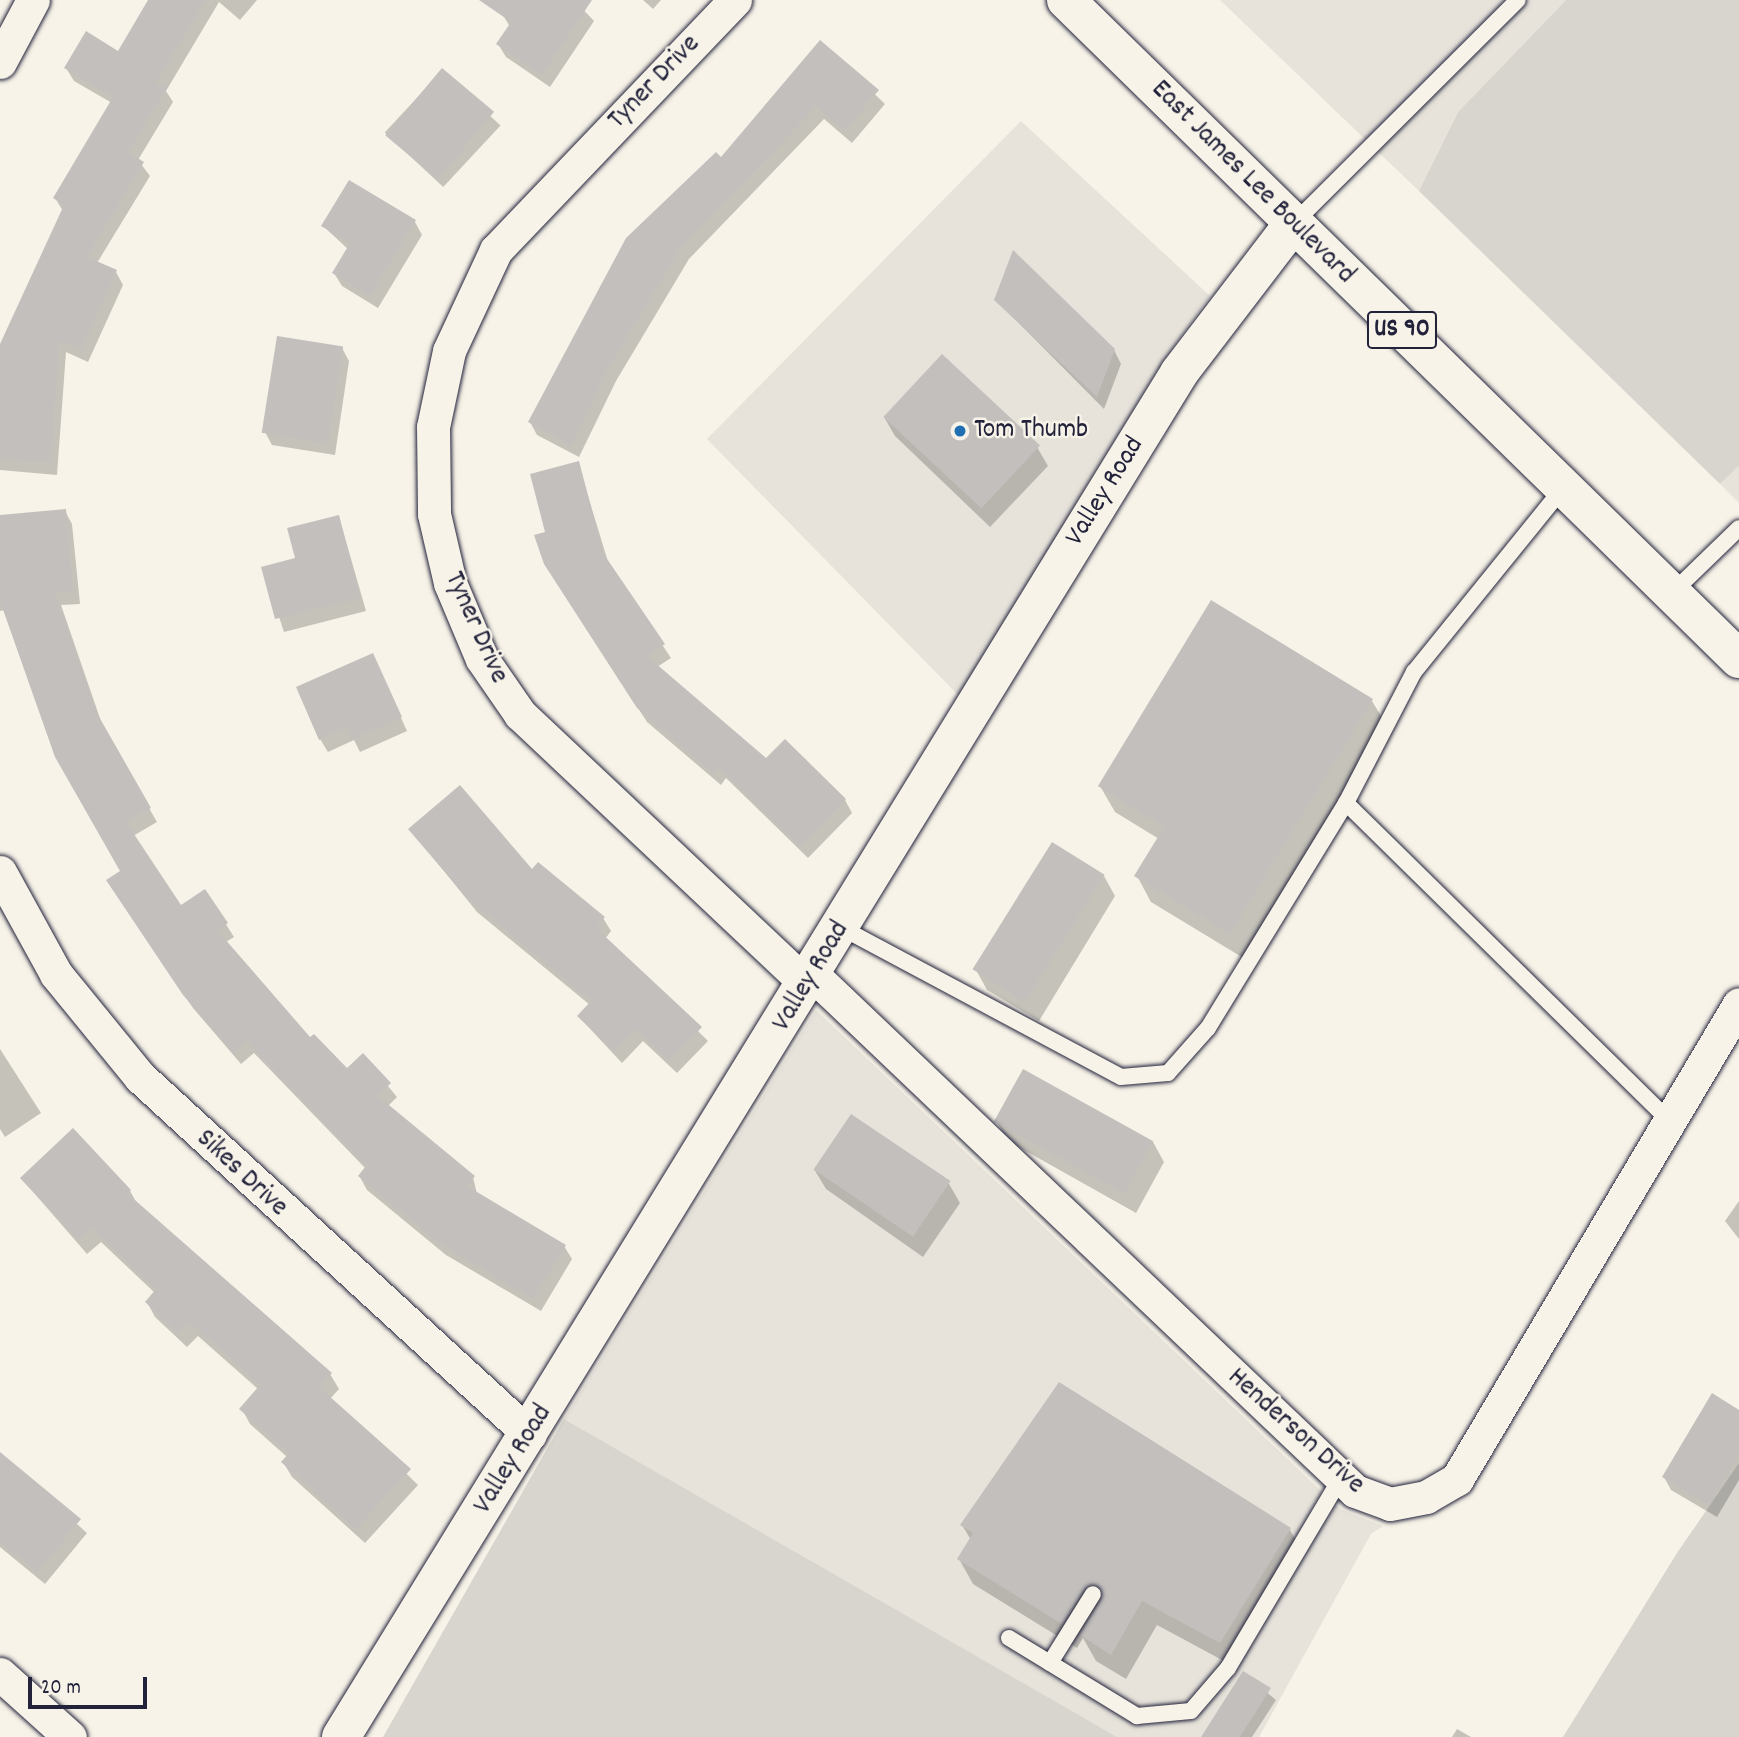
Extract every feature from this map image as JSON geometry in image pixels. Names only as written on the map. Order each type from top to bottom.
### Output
[{"type":"street","points":[[0,62],[33,0]]},
{"type":"street","name":"Tyner Drive","points":[[736,0],[496,250],[449,351],[433,427],[434,514],[450,583],[482,659],[508,698],[811,980]]},
{"type":"street","name":"East James Lee Boulevard","points":[[1066,0],[1739,659]]},
{"type":"street","name":"Valley Road","points":[[341,1737],[811,980],[1179,373],[1293,224]]},
{"type":"street","name":"Sikes Drive","points":[[0,872],[56,974],[139,1077],[530,1435]]},
{"type":"street","name":"Henderson Drive","points":[[811,980],[1355,1491],[1390,1504],[1426,1497],[1457,1479],[1739,1003]]},
{"type":"street","points":[[0,1674],[70,1737]]},
{"type":"lane","points":[[1293,224],[1518,0]]},
{"type":"lane","points":[[842,929],[1121,1077],[1168,1073],[1208,1028],[1346,803],[1414,672],[1563,488]]},
{"type":"lane","points":[[1672,593],[1739,528]]},
{"type":"lane","points":[[1346,803],[1669,1120]]},
{"type":"lane","points":[[1009,1638],[1137,1716],[1191,1711],[1228,1668],[1341,1478]]},
{"type":"lane","points":[[1050,1663],[1093,1594]]},
{"type":"shaded area","points":[[1220,0],[1566,0],[1458,112],[1419,191]]},
{"type":"shaded area","points":[[1566,0],[1739,0],[1739,466],[1720,484],[1419,191],[1458,112]]},
{"type":"shaded area","points":[[1021,121],[1210,296],[1162,363],[959,696],[707,439]]},
{"type":"shaded area","points":[[1739,466],[1739,503],[1720,484]]},
{"type":"shaded area","points":[[816,1010],[1340,1509],[1383,1526],[1371,1534],[1259,1737],[1117,1737],[564,1419]]},
{"type":"shaded area","points":[[564,1419],[874,1597],[1117,1737],[383,1737]]},
{"type":"shaded area","points":[[1739,1463],[1739,1737],[1563,1737],[1677,1553]]},
{"type":"building","points":[[148,0],[206,0],[156,82],[167,88],[128,152],[144,162],[87,257],[117,270],[81,350],[59,341],[51,463],[0,459],[0,344],[64,205],[53,198],[113,97],[64,68],[86,31],[118,51]]},
{"type":"building","points":[[479,0],[592,0],[542,75],[496,44],[511,22]]},
{"type":"building","points":[[820,40],[879,90],[844,131],[816,107],[682,246],[609,367],[571,446],[528,422],[626,238],[716,152],[721,157]]},
{"type":"building","points":[[442,68],[494,112],[438,179],[385,135]]},
{"type":"building","points":[[349,180],[416,220],[370,296],[332,273],[350,243],[321,226]]},
{"type":"building","name":"Tom Thumb","points":[[1013,250],[1115,349],[1097,397],[994,300]]},
{"type":"building","points":[[277,336],[343,346],[328,443],[262,433]]},
{"type":"building","name":"Tom Thumb","points":[[942,354],[1040,445],[981,508],[883,417]]},
{"type":"building","points":[[579,461],[603,553],[665,644],[647,656],[766,758],[785,739],[846,799],[800,846],[718,767],[713,773],[637,708],[544,564],[534,535],[545,532],[530,474]]},
{"type":"building","points":[[66,509],[73,591],[55,593],[98,715],[151,808],[126,822],[181,905],[205,889],[228,923],[217,930],[310,1037],[314,1034],[347,1068],[363,1053],[391,1083],[378,1096],[475,1176],[467,1186],[566,1245],[533,1299],[437,1242],[358,1176],[366,1166],[246,1041],[233,1053],[183,995],[106,880],[120,871],[55,757],[0,601],[0,515]]},
{"type":"building","points":[[339,515],[360,598],[275,619],[261,567],[295,558],[287,528]]},
{"type":"building","points":[[1211,600],[1373,699],[1230,934],[1134,876],[1164,827],[1098,786]]},
{"type":"building","points":[[373,653],[402,717],[352,740],[346,727],[319,740],[296,687]]},
{"type":"building","points":[[460,785],[532,869],[538,862],[605,917],[596,928],[702,1027],[669,1061],[635,1029],[614,1051],[577,1016],[591,1001],[468,899],[408,829]]},
{"type":"building","points":[[1052,842],[1105,875],[1025,1002],[973,969]]},
{"type":"building","points":[[1023,1069],[1153,1141],[1124,1194],[994,1121]]},
{"type":"building","points":[[851,1114],[950,1181],[913,1237],[814,1170]]},
{"type":"building","points":[[73,1128],[131,1190],[128,1194],[332,1373],[319,1387],[411,1469],[356,1529],[281,1462],[289,1453],[239,1409],[260,1385],[189,1322],[178,1333],[145,1302],[156,1289],[91,1228],[78,1240],[20,1178]]},
{"type":"building","points":[[1059,1382],[1291,1528],[1220,1643],[1142,1601],[1111,1655],[1080,1635],[1102,1599],[1099,1586],[1085,1588],[1062,1624],[957,1559],[973,1533],[960,1525]]},
{"type":"building","points":[[1712,1393],[1739,1410],[1739,1455],[1709,1505],[1662,1477]]},
{"type":"building","points":[[0,1452],[81,1519],[37,1572],[0,1542]]},
{"type":"building","points":[[1243,1671],[1271,1688],[1240,1737],[1201,1737]]},
{"type":"place","name":"Tom Thumb","points":[[960,431]]}]
